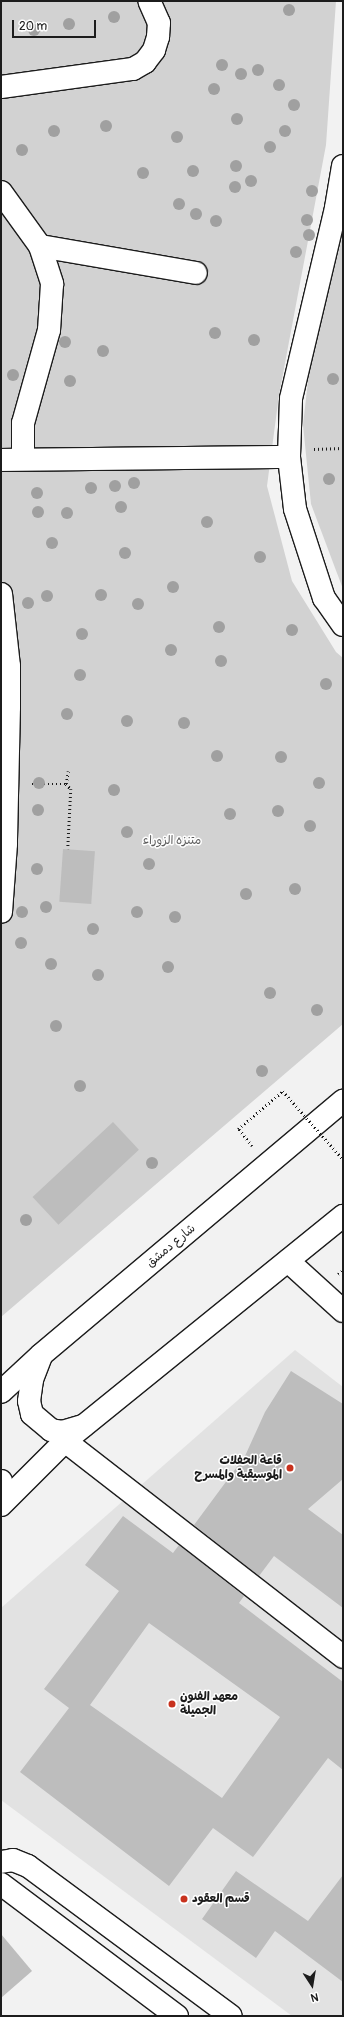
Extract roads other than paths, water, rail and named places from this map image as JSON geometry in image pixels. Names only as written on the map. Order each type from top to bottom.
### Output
[{"type":"main road","points":[[1,87],[133,70],[145,62],[154,50],[158,37],[159,23],[149,1]]},
{"type":"main road","points":[[343,166],[336,208],[291,398],[289,457],[295,509],[324,598],[343,625]]},
{"type":"main road","points":[[1,192],[40,246],[52,284],[52,307],[49,330],[23,423],[23,459]]},
{"type":"main road","points":[[40,246],[196,273]]},
{"type":"main road","points":[[1,460],[289,457]]},
{"type":"main road","points":[[1,594],[9,666],[9,745],[6,783],[6,844],[1,912]]},
{"type":"main road","name":"شارع دمشق","points":[[1,1392],[41,1355],[343,1101]]},
{"type":"main road","points":[[1,1505],[65,1441],[86,1426],[343,1216]]},
{"type":"main road","points":[[288,1261],[343,1312]]},
{"type":"main road","points":[[41,1355],[31,1387],[29,1401],[32,1414],[51,1430],[62,1432],[86,1426]]},
{"type":"main road","points":[[65,1441],[343,1657]]},
{"type":"main road","points":[[1,1862],[13,1860],[28,1866],[231,2016]]},
{"type":"main road","points":[[1,1884],[177,2016]]},
{"type":"place","name":"قاعة الحفلات الموسيقية والمسرح","points":[[290,1468]]},
{"type":"place","name":"معهد الفنون الجميلة","points":[[172,1704]]},
{"type":"place","name":"قسم العقود","points":[[184,1899]]},
{"type":"park label","name":"متنزه الزوراء","points":[[172,841]]}]
